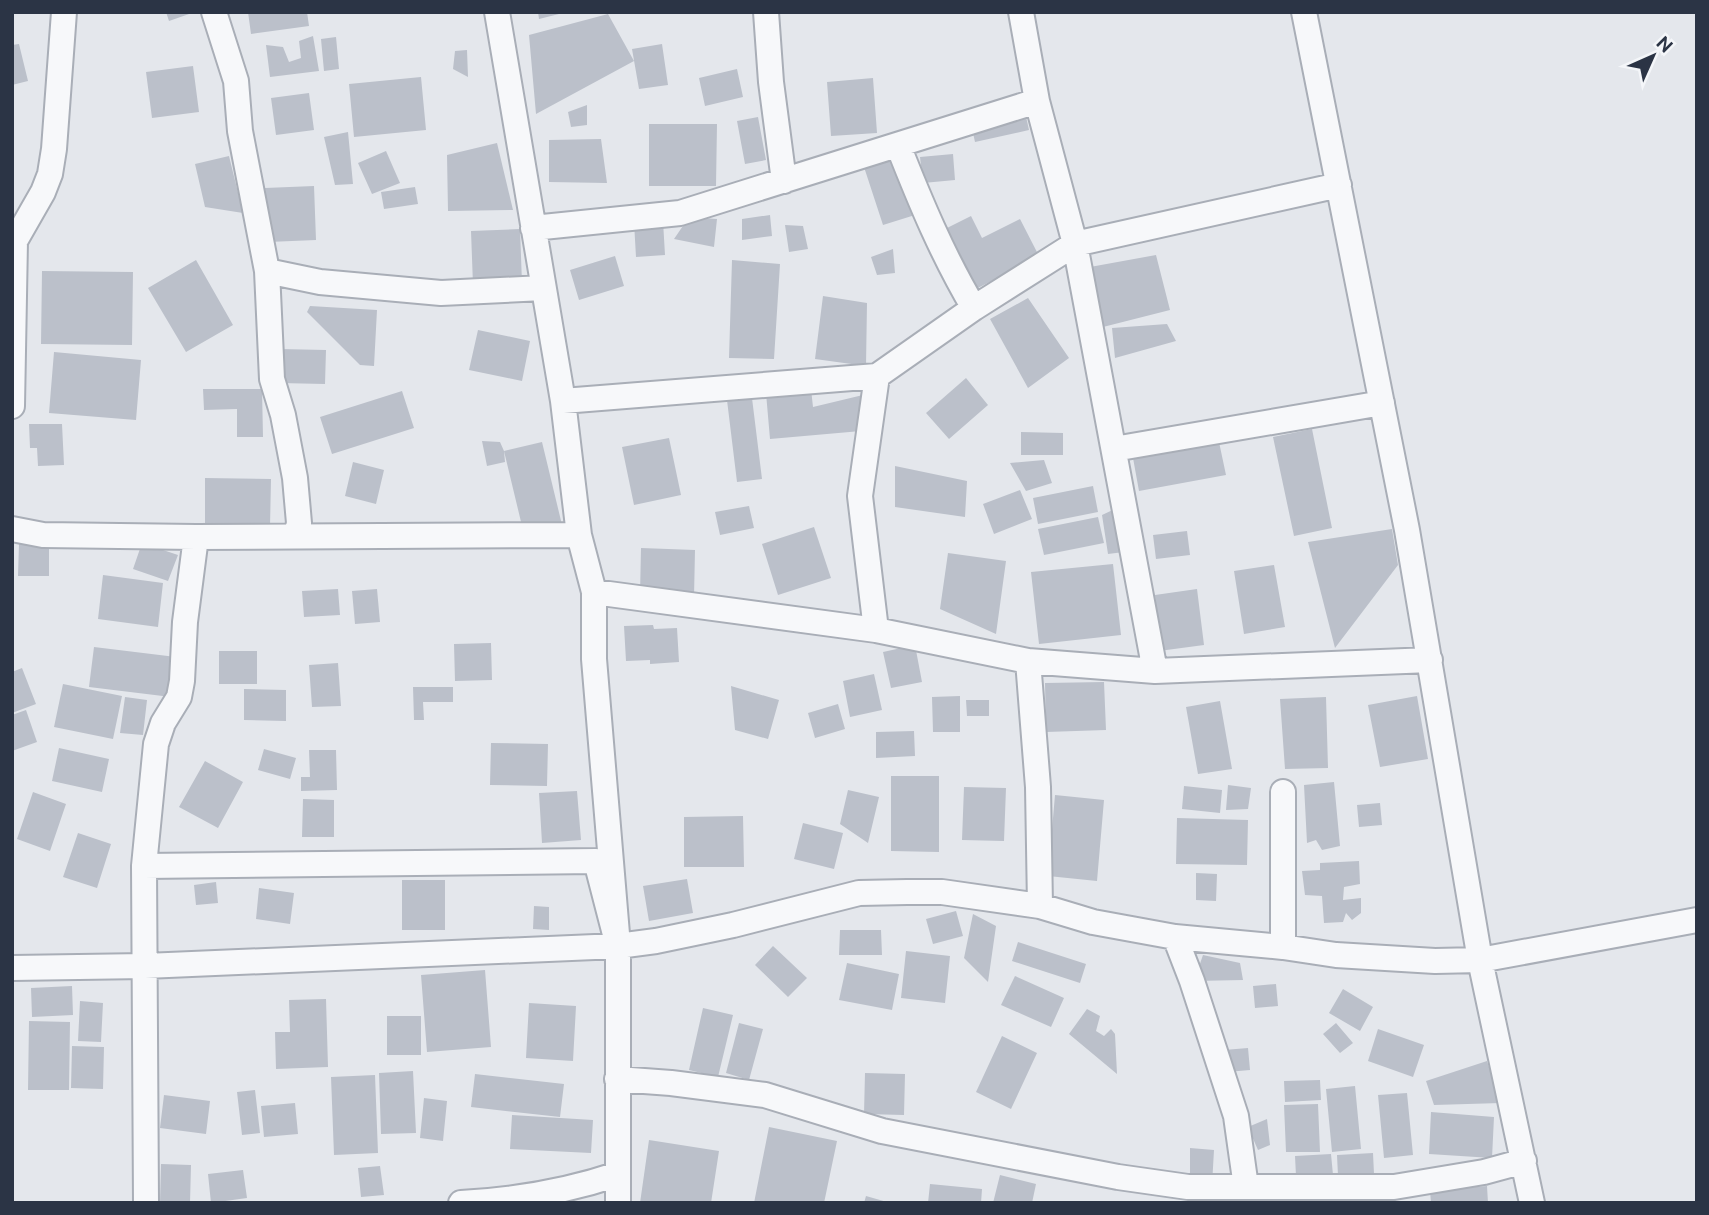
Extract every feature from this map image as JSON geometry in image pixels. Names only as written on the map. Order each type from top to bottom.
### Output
[{"type":"street","points":[[12,406],[15,241],[43,192],[52,161],[64,12]]},
{"type":"street","points":[[214,12],[236,81],[240,131],[267,271],[272,379],[283,415],[295,478],[299,523],[296,536]]},
{"type":"street","points":[[497,12],[563,401],[579,535],[594,592],[594,659],[618,946],[618,1203]]},
{"type":"street","points":[[766,12],[771,82],[784,181]]},
{"type":"street","points":[[1021,12],[1037,102],[1075,244],[1155,671]]},
{"type":"street","points":[[1304,12],[1430,660],[1480,960],[1532,1203]]},
{"type":"street","points":[[533,228],[680,214],[1037,102]]},
{"type":"street","points":[[898,145],[928,219],[957,280],[974,308]]},
{"type":"street","points":[[563,401],[877,376],[974,308],[1075,244],[1339,185]]},
{"type":"street","points":[[267,271],[320,282],[441,293],[543,288]]},
{"type":"street","points":[[876,630],[860,496],[877,376]]},
{"type":"street","points":[[1114,449],[1382,403]]},
{"type":"street","points":[[12,529],[43,535],[196,537],[579,535]]},
{"type":"street","points":[[146,1203],[144,866],[156,744],[163,723],[178,697],[181,681],[184,622],[196,537]]},
{"type":"street","points":[[594,592],[876,630],[1028,661],[1155,671],[1430,660]]},
{"type":"street","points":[[1028,661],[1038,787],[1040,906]]},
{"type":"street","points":[[1283,792],[1283,947]]},
{"type":"street","points":[[144,866],[596,861],[618,946]]},
{"type":"street","points":[[12,968],[618,946],[733,925],[859,893],[942,892],[1040,906],[1093,922],[1175,937],[1336,955],[1435,961],[1480,960],[1697,920]]},
{"type":"street","points":[[1175,937],[1236,1116],[1246,1187]]},
{"type":"street","points":[[617,1079],[765,1095],[882,1131],[1118,1177],[1188,1187],[1394,1187],[1484,1172],[1524,1161]]},
{"type":"street","points":[[461,1203],[582,1186],[618,1174]]},
{"type":"building","points":[[166,12],[192,12],[192,13],[169,21]]},
{"type":"building","points":[[248,12],[307,12],[309,26],[251,34]]},
{"type":"building","points":[[538,12],[563,12],[563,13],[539,19]]},
{"type":"building","points":[[608,14],[634,61],[536,114],[529,35]]},
{"type":"building","points":[[313,36],[319,71],[270,77],[266,45],[283,47],[289,62],[301,58],[299,41]]},
{"type":"building","points":[[336,37],[339,69],[324,71],[321,39]]},
{"type":"building","points":[[19,44],[28,81],[12,85],[12,45]]},
{"type":"building","points":[[662,44],[668,85],[639,89],[632,49]]},
{"type":"building","points":[[467,50],[468,77],[453,69],[455,51]]},
{"type":"building","points":[[193,66],[199,112],[152,118],[146,72]]},
{"type":"building","points":[[737,69],[743,97],[705,106],[699,78]]},
{"type":"building","points":[[421,77],[426,130],[354,137],[349,84]]},
{"type":"building","points":[[873,78],[877,133],[831,136],[827,82]]},
{"type":"building","points":[[309,93],[314,130],[276,135],[271,98]]},
{"type":"building","points":[[587,105],[587,125],[571,127],[568,112]]},
{"type":"building","points":[[1025,112],[1029,130],[975,142],[971,124]]},
{"type":"building","points":[[758,117],[766,160],[745,164],[737,121]]},
{"type":"building","points":[[649,124],[717,124],[716,186],[649,186]]},
{"type":"building","points":[[348,132],[353,184],[335,185],[324,137]]},
{"type":"building","points":[[601,139],[607,183],[549,182],[549,140]]},
{"type":"building","points":[[497,143],[513,210],[448,211],[447,155]]},
{"type":"building","points":[[386,151],[400,183],[372,194],[358,163]]},
{"type":"building","points":[[953,154],[955,180],[923,183],[920,157]]},
{"type":"building","points":[[229,156],[243,213],[205,207],[195,164]]},
{"type":"building","points":[[900,158],[915,215],[883,225],[864,167]]},
{"type":"building","points":[[314,186],[316,240],[268,242],[265,188]]},
{"type":"building","points":[[415,187],[418,204],[384,209],[381,192]]},
{"type":"building","points":[[770,215],[772,236],[742,240],[742,219]]},
{"type":"building","points":[[971,216],[982,238],[1020,219],[1039,256],[976,289],[945,229]]},
{"type":"building","points":[[689,217],[717,219],[714,247],[674,239]]},
{"type":"building","points":[[663,221],[665,255],[636,257],[634,222]]},
{"type":"building","points":[[785,225],[803,226],[808,249],[789,252]]},
{"type":"building","points":[[520,229],[522,283],[473,285],[471,231]]},
{"type":"building","points":[[893,249],[895,273],[877,275],[871,257]]},
{"type":"building","points":[[1156,255],[1170,310],[1103,327],[1090,267]]},
{"type":"building","points":[[615,256],[624,286],[579,300],[570,270]]},
{"type":"building","points":[[196,260],[233,325],[186,352],[148,288]]},
{"type":"building","points":[[732,260],[780,264],[774,359],[729,358]]},
{"type":"building","points":[[42,271],[133,272],[132,345],[41,344]]},
{"type":"building","points":[[823,296],[867,303],[866,366],[815,359]]},
{"type":"building","points":[[1028,298],[1069,358],[1028,388],[990,319]]},
{"type":"building","points":[[310,306],[377,310],[374,366],[360,365],[307,312]]},
{"type":"building","points":[[1167,324],[1176,341],[1115,358],[1112,328]]},
{"type":"building","points":[[478,330],[530,341],[522,381],[469,370]]},
{"type":"building","points":[[279,349],[326,350],[325,384],[279,383]]},
{"type":"building","points":[[54,352],[141,360],[136,420],[49,413]]},
{"type":"building","points":[[966,378],[988,405],[949,439],[926,413]]},
{"type":"building","points":[[203,389],[262,389],[263,437],[237,437],[237,409],[204,410]]},
{"type":"building","points":[[811,389],[813,407],[863,395],[861,431],[770,439],[766,393]]},
{"type":"building","points":[[751,390],[762,479],[737,482],[726,392]]},
{"type":"building","points":[[402,391],[414,428],[332,454],[320,417]]},
{"type":"building","points":[[29,424],[62,424],[64,465],[38,466],[37,448],[30,448]]},
{"type":"building","points":[[1312,429],[1332,528],[1294,536],[1273,437]]},
{"type":"building","points":[[1021,432],[1063,433],[1063,455],[1021,455]]},
{"type":"building","points":[[669,438],[681,495],[634,505],[622,447]]},
{"type":"building","points":[[482,441],[500,442],[505,462],[487,466]]},
{"type":"building","points":[[542,442],[563,529],[522,526],[504,451]]},
{"type":"building","points":[[1219,442],[1226,475],[1139,491],[1133,458]]},
{"type":"building","points":[[1044,460],[1052,483],[1026,491],[1010,463]]},
{"type":"building","points":[[353,462],[384,470],[376,504],[345,496]]},
{"type":"building","points":[[895,466],[967,481],[965,517],[895,507]]},
{"type":"building","points":[[205,478],[271,479],[270,527],[205,526]]},
{"type":"building","points":[[1093,486],[1098,512],[1038,524],[1033,498]]},
{"type":"building","points":[[1020,490],[1032,519],[994,534],[983,504]]},
{"type":"building","points":[[749,506],[754,528],[720,535],[715,512]]},
{"type":"building","points":[[1117,508],[1124,552],[1108,554],[1102,515]]},
{"type":"building","points":[[1098,517],[1104,543],[1044,555],[1038,529]]},
{"type":"building","points":[[814,527],[831,578],[778,595],[762,544]]},
{"type":"building","points":[[1392,529],[1398,565],[1335,648],[1308,542]]},
{"type":"building","points":[[1187,531],[1190,555],[1156,559],[1153,535]]},
{"type":"building","points":[[142,543],[178,555],[168,581],[133,569]]},
{"type":"building","points":[[19,544],[49,545],[49,576],[18,576]]},
{"type":"building","points":[[641,548],[695,550],[694,597],[640,595]]},
{"type":"building","points":[[948,553],[1006,561],[996,634],[940,609]]},
{"type":"building","points":[[1113,564],[1121,635],[1039,644],[1031,572]]},
{"type":"building","points":[[1274,565],[1285,627],[1244,634],[1234,571]]},
{"type":"building","points":[[103,575],[163,583],[158,627],[98,619]]},
{"type":"building","points":[[338,589],[340,615],[304,617],[302,591]]},
{"type":"building","points":[[377,589],[380,622],[355,624],[352,591]]},
{"type":"building","points":[[1197,589],[1204,645],[1159,651],[1155,595]]},
{"type":"building","points":[[653,625],[654,629],[677,628],[679,662],[650,664],[650,660],[626,661],[624,626]]},
{"type":"building","points":[[491,643],[492,680],[455,681],[454,644]]},
{"type":"building","points":[[915,645],[922,682],[891,688],[883,652]]},
{"type":"building","points":[[94,647],[176,657],[171,697],[89,687]]},
{"type":"building","points":[[219,651],[257,651],[257,684],[219,684]]},
{"type":"building","points":[[338,663],[341,706],[312,707],[309,665]]},
{"type":"building","points":[[22,668],[36,704],[12,713],[12,672]]},
{"type":"building","points":[[874,674],[882,710],[850,717],[843,681]]},
{"type":"building","points":[[1104,682],[1106,730],[1046,732],[1045,683]]},
{"type":"building","points":[[63,684],[122,696],[113,739],[54,727]]},
{"type":"building","points":[[731,686],[779,700],[768,739],[735,730]]},
{"type":"building","points":[[413,687],[453,687],[453,702],[423,702],[424,720],[414,720]]},
{"type":"building","points":[[244,689],[286,690],[286,721],[244,720]]},
{"type":"building","points":[[960,696],[960,732],[933,732],[932,697]]},
{"type":"building","points":[[1417,696],[1428,759],[1380,767],[1368,705]]},
{"type":"building","points":[[125,697],[147,700],[143,735],[120,733]]},
{"type":"building","points":[[1326,697],[1328,768],[1285,769],[1280,699]]},
{"type":"building","points":[[966,700],[989,700],[989,716],[967,716]]},
{"type":"building","points":[[1220,701],[1232,769],[1198,774],[1186,707]]},
{"type":"building","points":[[838,704],[845,729],[815,738],[808,713]]},
{"type":"building","points":[[26,710],[37,742],[12,751],[12,715]]},
{"type":"building","points":[[914,731],[915,756],[876,758],[876,732]]},
{"type":"building","points":[[491,743],[548,744],[547,786],[490,785]]},
{"type":"building","points":[[59,748],[109,759],[102,792],[52,781]]},
{"type":"building","points":[[264,749],[296,758],[290,779],[258,770]]},
{"type":"building","points":[[309,750],[336,750],[337,790],[301,791],[301,777],[310,777]]},
{"type":"building","points":[[205,761],[243,782],[218,828],[179,807]]},
{"type":"building","points":[[891,776],[939,776],[939,852],[891,851]]},
{"type":"building","points":[[1334,782],[1340,846],[1322,850],[1316,840],[1307,843],[1304,785]]},
{"type":"building","points":[[1228,785],[1251,788],[1248,809],[1226,810]]},
{"type":"building","points":[[1184,786],[1222,790],[1220,813],[1182,809]]},
{"type":"building","points":[[964,787],[1006,788],[1004,841],[962,840]]},
{"type":"building","points":[[848,790],[879,797],[868,843],[840,824]]},
{"type":"building","points":[[577,791],[581,840],[542,843],[539,793]]},
{"type":"building","points":[[33,792],[66,804],[50,851],[17,839]]},
{"type":"building","points":[[1055,795],[1104,800],[1097,881],[1048,876]]},
{"type":"building","points":[[303,799],[334,800],[334,837],[302,837]]},
{"type":"building","points":[[1380,803],[1382,825],[1359,827],[1357,805]]},
{"type":"building","points":[[743,816],[744,867],[684,867],[684,817]]},
{"type":"building","points":[[1177,818],[1248,820],[1247,865],[1176,864]]},
{"type":"building","points":[[803,823],[843,833],[834,869],[794,859]]},
{"type":"building","points":[[78,833],[111,844],[97,888],[63,877]]},
{"type":"building","points":[[1359,861],[1360,884],[1344,887],[1343,900],[1361,898],[1361,913],[1352,920],[1346,913],[1343,922],[1324,923],[1322,896],[1305,895],[1302,871],[1320,870],[1320,863]]},
{"type":"building","points":[[1196,873],[1217,874],[1216,901],[1196,900]]},
{"type":"building","points":[[687,879],[693,913],[649,921],[643,886]]},
{"type":"building","points":[[402,880],[445,880],[445,930],[402,930]]},
{"type":"building","points":[[216,882],[218,903],[196,905],[194,885]]},
{"type":"building","points":[[259,888],[294,893],[290,924],[256,919]]},
{"type":"building","points":[[534,906],[549,907],[549,930],[533,929]]},
{"type":"building","points":[[956,911],[963,936],[933,944],[926,919]]},
{"type":"building","points":[[973,914],[996,926],[988,982],[964,958]]},
{"type":"building","points":[[840,930],[881,930],[882,955],[839,955]]},
{"type":"building","points":[[1018,942],[1086,964],[1080,983],[1012,961]]},
{"type":"building","points":[[773,946],[807,978],[788,997],[755,965]]},
{"type":"building","points":[[906,951],[950,956],[945,1003],[901,998]]},
{"type":"building","points":[[1203,955],[1240,963],[1243,980],[1194,981]]},
{"type":"building","points":[[847,963],[899,974],[892,1010],[839,1000]]},
{"type":"building","points":[[485,970],[491,1047],[427,1052],[421,975]]},
{"type":"building","points":[[1015,976],[1064,998],[1051,1027],[1001,1005]]},
{"type":"building","points":[[1276,984],[1278,1006],[1255,1008],[1253,986]]},
{"type":"building","points":[[72,986],[73,1015],[32,1017],[31,988]]},
{"type":"building","points":[[1343,989],[1373,1007],[1360,1031],[1329,1013]]},
{"type":"building","points":[[326,999],[328,1067],[276,1069],[275,1032],[290,1032],[289,1000]]},
{"type":"building","points":[[80,1001],[103,1003],[101,1042],[78,1041]]},
{"type":"building","points":[[529,1003],[576,1006],[573,1061],[526,1058]]},
{"type":"building","points":[[703,1008],[733,1015],[718,1077],[689,1070]]},
{"type":"building","points":[[1087,1009],[1100,1016],[1096,1031],[1104,1036],[1111,1029],[1115,1034],[1117,1074],[1069,1034]]},
{"type":"building","points":[[387,1016],[421,1016],[421,1055],[387,1055]]},
{"type":"building","points":[[29,1021],[70,1022],[69,1090],[28,1090]]},
{"type":"building","points":[[739,1023],[763,1029],[749,1080],[726,1073]]},
{"type":"building","points":[[1336,1023],[1353,1043],[1340,1053],[1323,1034]]},
{"type":"building","points":[[1378,1029],[1424,1045],[1413,1077],[1368,1061]]},
{"type":"building","points":[[1002,1036],[1037,1053],[1011,1109],[976,1092]]},
{"type":"building","points":[[72,1046],[104,1047],[103,1089],[71,1088]]},
{"type":"building","points":[[1248,1048],[1250,1070],[1227,1072],[1224,1050]]},
{"type":"building","points":[[1487,1061],[1501,1103],[1434,1105],[1426,1081]]},
{"type":"building","points":[[413,1071],[416,1133],[381,1134],[379,1073]]},
{"type":"building","points":[[865,1073],[905,1074],[904,1115],[864,1114]]},
{"type":"building","points":[[475,1074],[564,1084],[560,1117],[471,1107]]},
{"type":"building","points":[[375,1075],[378,1153],[334,1155],[331,1077]]},
{"type":"building","points":[[1320,1080],[1321,1100],[1285,1102],[1284,1081]]},
{"type":"building","points":[[1355,1086],[1361,1149],[1332,1152],[1326,1089]]},
{"type":"building","points":[[255,1090],[260,1133],[242,1135],[237,1092]]},
{"type":"building","points":[[1407,1093],[1413,1155],[1384,1158],[1378,1095]]},
{"type":"building","points":[[164,1095],[210,1101],[206,1134],[160,1128]]},
{"type":"building","points":[[424,1098],[447,1101],[443,1141],[420,1138]]},
{"type":"building","points":[[295,1103],[298,1134],[264,1137],[261,1106]]},
{"type":"building","points":[[1318,1104],[1320,1152],[1286,1152],[1284,1105]]},
{"type":"building","points":[[1431,1112],[1494,1117],[1492,1158],[1429,1154]]},
{"type":"building","points":[[512,1115],[593,1120],[591,1153],[510,1149]]},
{"type":"building","points":[[1267,1119],[1270,1145],[1258,1150],[1248,1127]]},
{"type":"building","points":[[769,1127],[837,1141],[824,1203],[754,1203]]},
{"type":"building","points":[[649,1140],[719,1151],[711,1203],[640,1203]]},
{"type":"building","points":[[1190,1148],[1214,1150],[1212,1185],[1190,1173]]},
{"type":"building","points":[[1373,1153],[1374,1174],[1338,1176],[1337,1155]]},
{"type":"building","points":[[1331,1154],[1333,1175],[1296,1176],[1295,1156]]},
{"type":"building","points":[[161,1164],[191,1165],[190,1203],[160,1203]]},
{"type":"building","points":[[380,1166],[384,1195],[361,1197],[358,1168]]},
{"type":"building","points":[[243,1170],[247,1198],[211,1203],[208,1174]]},
{"type":"building","points":[[1000,1175],[1036,1184],[1032,1203],[993,1203]]},
{"type":"building","points":[[930,1184],[982,1189],[981,1203],[928,1203]]},
{"type":"building","points":[[1487,1186],[1488,1203],[1431,1203],[1430,1191]]},
{"type":"building","points":[[866,1196],[887,1202],[887,1203],[864,1203]]}]
